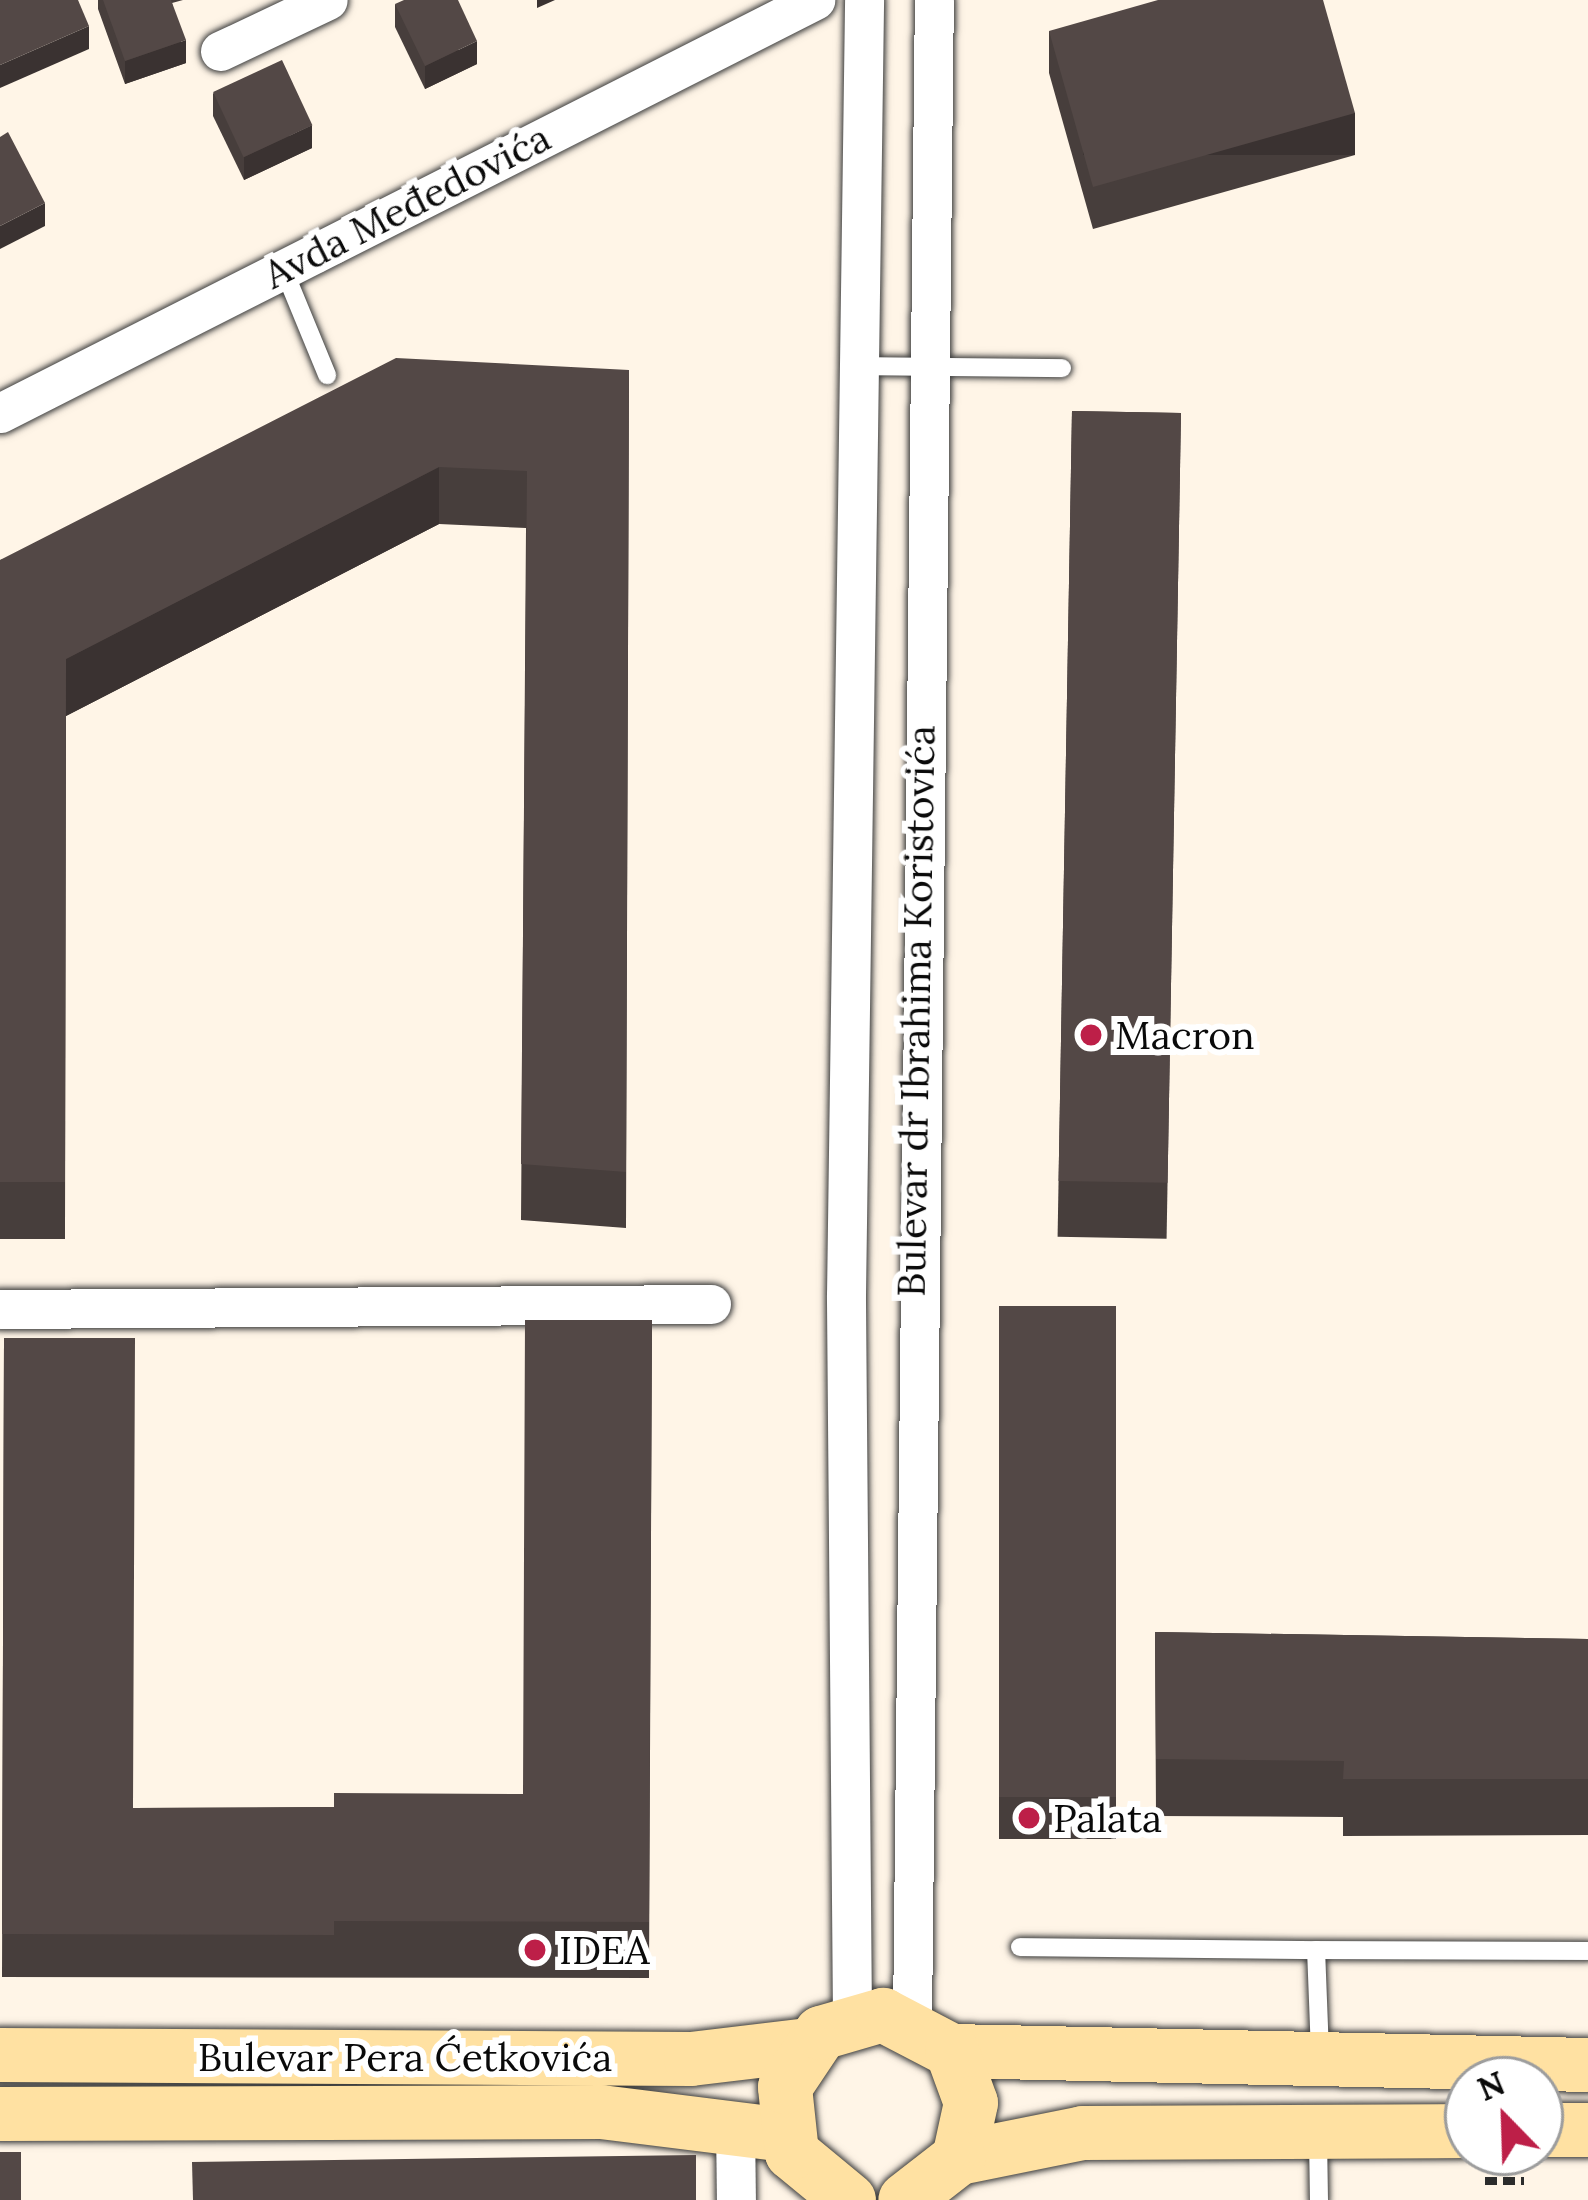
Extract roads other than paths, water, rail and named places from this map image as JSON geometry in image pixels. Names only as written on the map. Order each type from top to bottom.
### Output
[{"type":"main road","name":"Bulevar Pera Ćetkovića","points":[[0,2055],[691,2059],[830,2031],[932,2036]]},
{"type":"main road","points":[[798,2167],[785,2087],[830,2031]]},
{"type":"main road","points":[[932,2036],[1320,2064],[1588,2065]]},
{"type":"main road","points":[[928,2187],[971,2103],[932,2036]]},
{"type":"main road","name":"Bulevar Pera Ćetkovića","points":[[0,2114],[601,2112],[798,2167]]},
{"type":"main road","points":[[928,2187],[1083,2133],[1444,2131]]},
{"type":"street","points":[[220,51],[328,0]]},
{"type":"street","name":"Avda Međedovića","points":[[0,412],[815,0]]},
{"type":"street","name":"Bulevar dr Ibrahima Koristovića","points":[[830,2031],[846,1295],[864,0]]},
{"type":"street","name":"Bulevar dr Ibrahima Koristovića","points":[[932,2036],[925,367],[934,0]]},
{"type":"street","points":[[0,1310],[711,1304]]},
{"type":"street","points":[[736,2200],[798,2167]]},
{"type":"lane","points":[[283,268],[327,375]]},
{"type":"lane","points":[[858,366],[1062,368]]},
{"type":"lane","points":[[1020,1947],[1588,1951]]},
{"type":"lane","points":[[1316,1951],[1320,2064]]},
{"type":"lane","points":[[1318,2132],[1319,2200]]},
{"type":"place","name":"Macron","points":[[1091,1035]]},
{"type":"place","name":"Palata","points":[[1029,1818]]},
{"type":"place","name":"IDEA","points":[[535,1950]]}]
